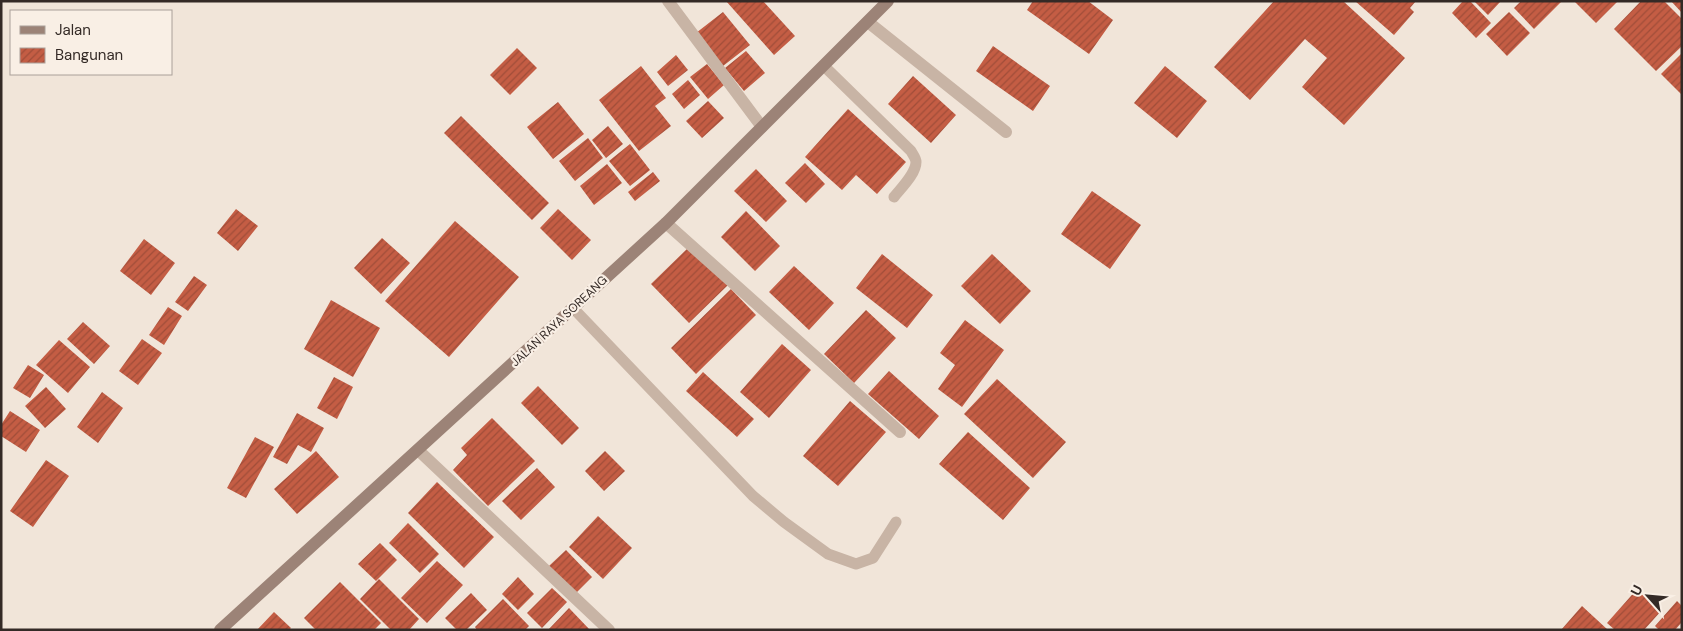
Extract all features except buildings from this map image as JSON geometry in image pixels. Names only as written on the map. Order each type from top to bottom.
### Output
[{"type":"main road","name":"JALAN RAYA SOREANG","points":[[220,630],[666,223],[888,1]]},
{"type":"street","points":[[668,1],[762,126]]},
{"type":"street","points":[[868,22],[1006,132]]},
{"type":"street","points":[[666,223],[900,432]]},
{"type":"street","points":[[418,450],[609,630]]},
{"type":"lane","points":[[824,66],[916,158],[912,173],[894,197]]},
{"type":"lane","points":[[572,308],[753,496],[784,522],[828,554],[856,564],[873,558],[896,522]]}]
